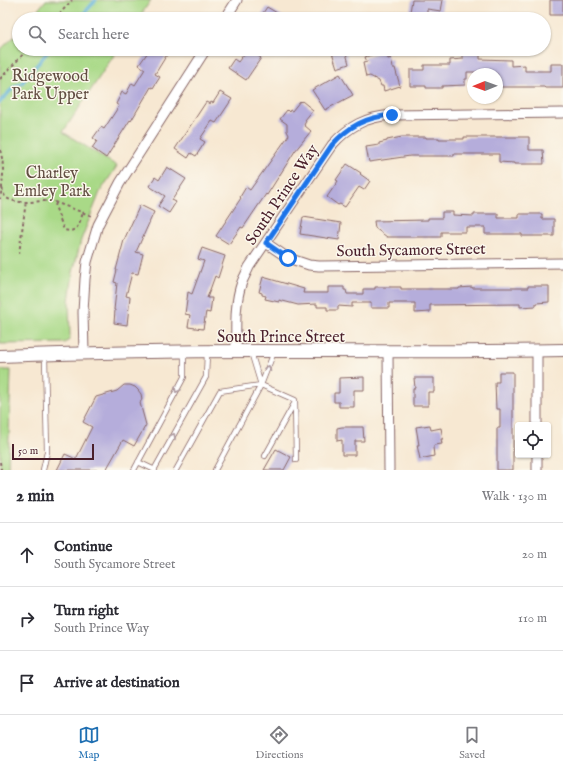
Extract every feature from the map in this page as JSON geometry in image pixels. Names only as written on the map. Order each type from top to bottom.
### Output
[{"type":"street","points":[[229,12],[237,0]]},
{"type":"street","points":[[84,353],[83,312],[85,279],[98,225],[120,183],[202,56]]},
{"type":"street","name":"South Prince Way","points":[[236,352],[236,314],[238,296],[242,281],[249,267],[332,145],[351,127],[363,121],[392,115],[563,113]]},
{"type":"street","name":"South Sycamore Street","points":[[266,243],[288,258],[309,265],[319,266],[563,262]]},
{"type":"street","points":[[537,350],[537,422]]},
{"type":"street","name":"South Prince Street","points":[[0,356],[84,353],[251,351],[388,352],[563,350]]},
{"type":"street","points":[[388,352],[389,470]]},
{"type":"street","points":[[537,458],[537,470]]},
{"type":"lane","points":[[251,351],[261,385]]},
{"type":"lane","points":[[134,470],[184,377],[184,352]]},
{"type":"lane","points":[[138,462],[154,470],[206,377],[207,352]]},
{"type":"lane","points":[[215,470],[261,385],[274,352]]},
{"type":"lane","points":[[43,470],[47,452],[45,354]]},
{"type":"lane","points":[[176,470],[220,391],[261,385],[295,400]]},
{"type":"lane","points":[[265,456],[295,400]]},
{"type":"lane","points":[[295,400],[296,460]]},
{"type":"path","points":[[61,12],[72,0]]},
{"type":"path","points":[[0,79],[21,56]]},
{"type":"path","points":[[0,150],[3,170],[0,199]]},
{"type":"path","points":[[2,188],[7,198],[19,201],[45,200],[101,219]]},
{"type":"path","points":[[19,254],[26,201]]},
{"type":"path","points":[[56,203],[55,206],[64,230],[68,231],[76,229],[83,213]]},
{"type":"path","points":[[0,462],[1,470]]},
{"type":"green space","name":"Ridgewood Park Upper","points":[[46,0],[151,0],[143,12],[36,12]]},
{"type":"green space","name":"Charley Emley Park","points":[[12,39],[12,56],[113,56],[63,132],[117,166],[100,192],[81,240],[73,272],[69,301],[70,336],[69,340],[65,343],[0,344],[0,50]]},
{"type":"green space","points":[[0,370],[11,370],[8,470],[0,470]]},
{"type":"building","points":[[412,0],[443,0],[441,11],[427,9],[427,12],[410,12]]},
{"type":"building","points":[[550,0],[563,0],[563,15],[551,15]]},
{"type":"building","points":[[267,7],[275,12],[264,12]]},
{"type":"building","points":[[145,56],[166,56],[155,74],[160,77],[153,88],[151,87],[131,121],[130,120],[106,158],[92,148],[97,141],[93,138],[101,127],[104,129],[119,106],[116,104],[122,92],[126,94],[132,83],[135,85],[145,69],[139,65]]},
{"type":"building","points":[[243,56],[258,56],[261,58],[246,80],[228,68],[234,59],[238,62]]},
{"type":"building","points":[[333,56],[347,56],[349,64],[337,68]]},
{"type":"building","points":[[387,56],[388,59],[391,58],[400,86],[384,91],[383,86],[381,86],[379,81],[370,76],[366,77],[363,63],[367,62],[365,57]]},
{"type":"building","points":[[463,56],[480,56],[480,59],[511,60],[511,66],[525,65],[525,71],[551,71],[551,64],[563,64],[563,88],[503,87],[503,68],[467,68],[467,79],[465,79],[465,85],[442,86],[442,88],[410,86],[410,70],[424,70],[424,65],[450,65],[450,60],[463,59]]},
{"type":"building","points":[[340,74],[353,95],[325,110],[312,90]]},
{"type":"building","points":[[220,92],[232,99],[216,123],[212,121],[200,139],[205,142],[196,156],[191,153],[188,158],[175,149],[206,102],[210,104],[211,102],[213,103]]},
{"type":"building","points":[[300,101],[313,110],[305,120],[304,125],[311,131],[295,151],[267,195],[266,194],[243,228],[241,227],[229,244],[216,236],[241,198],[240,197],[246,187],[250,190],[289,135],[287,131],[287,124],[280,119],[287,110],[289,112],[290,110],[292,111]]},
{"type":"building","points":[[402,137],[464,139],[464,137],[529,137],[529,150],[543,150],[544,164],[514,164],[499,162],[499,154],[410,156],[369,162],[366,147],[379,145],[379,143],[387,140]]},
{"type":"building","points":[[347,164],[370,181],[364,190],[359,187],[345,207],[340,204],[338,205],[327,197]]},
{"type":"building","points":[[167,167],[186,179],[172,200],[176,202],[169,213],[158,206],[165,196],[149,186],[155,177],[159,180]]},
{"type":"building","points":[[140,205],[154,212],[136,252],[143,254],[138,274],[132,273],[126,296],[130,297],[127,325],[114,323],[117,283],[114,282],[116,270],[124,240]]},
{"type":"building","points":[[442,212],[453,212],[453,215],[474,216],[474,214],[498,214],[498,218],[519,218],[519,214],[542,214],[542,219],[554,219],[554,236],[485,234],[485,227],[466,227],[466,232],[441,232],[441,237],[387,237],[375,228],[374,221],[428,220],[428,218],[442,218]]},
{"type":"building","points":[[303,217],[341,223],[339,240],[300,234]]},
{"type":"building","points":[[202,248],[225,256],[218,278],[215,276],[207,298],[212,298],[210,313],[206,312],[203,329],[188,327],[190,315],[185,314],[188,292],[192,294],[204,261],[198,259]]},
{"type":"building","points":[[263,277],[304,289],[303,293],[328,293],[328,287],[344,287],[347,294],[363,294],[363,289],[375,289],[375,287],[401,287],[401,289],[459,289],[472,287],[528,288],[528,286],[549,286],[549,302],[536,303],[536,306],[520,307],[520,304],[430,305],[430,312],[415,313],[415,303],[389,303],[389,308],[371,308],[371,303],[352,303],[352,307],[338,306],[338,310],[327,310],[327,307],[317,307],[317,304],[298,305],[279,300],[279,302],[265,299],[266,296],[259,292]]},
{"type":"building","points":[[499,372],[513,372],[513,470],[497,470],[497,428],[500,428],[500,409],[496,409],[495,382],[499,382]]},
{"type":"building","points":[[364,377],[364,390],[354,390],[354,407],[339,407],[339,402],[334,402],[334,393],[339,393],[339,378]]},
{"type":"building","points":[[414,378],[434,378],[434,392],[428,392],[428,406],[413,406],[413,388],[415,388]]},
{"type":"building","points":[[124,385],[135,387],[141,394],[142,399],[140,403],[146,425],[134,446],[123,440],[106,470],[57,470],[65,454],[76,459],[92,427],[83,422],[96,397],[117,391]]},
{"type":"building","points":[[430,425],[431,430],[441,428],[443,439],[441,439],[442,444],[434,445],[434,456],[420,459],[417,445],[419,445],[416,427]]},
{"type":"building","points":[[363,427],[364,441],[355,441],[355,455],[342,455],[342,440],[337,441],[337,428]]},
{"type":"building","points":[[276,449],[291,457],[284,470],[264,470]]},
{"type":"waterway","points":[[85,12],[96,0]]},
{"type":"waterway","points":[[0,102],[13,88],[22,83],[44,56]]},
{"type":"route","points":[[288,258],[266,243],[332,145],[351,127],[369,119],[392,115]]}]
